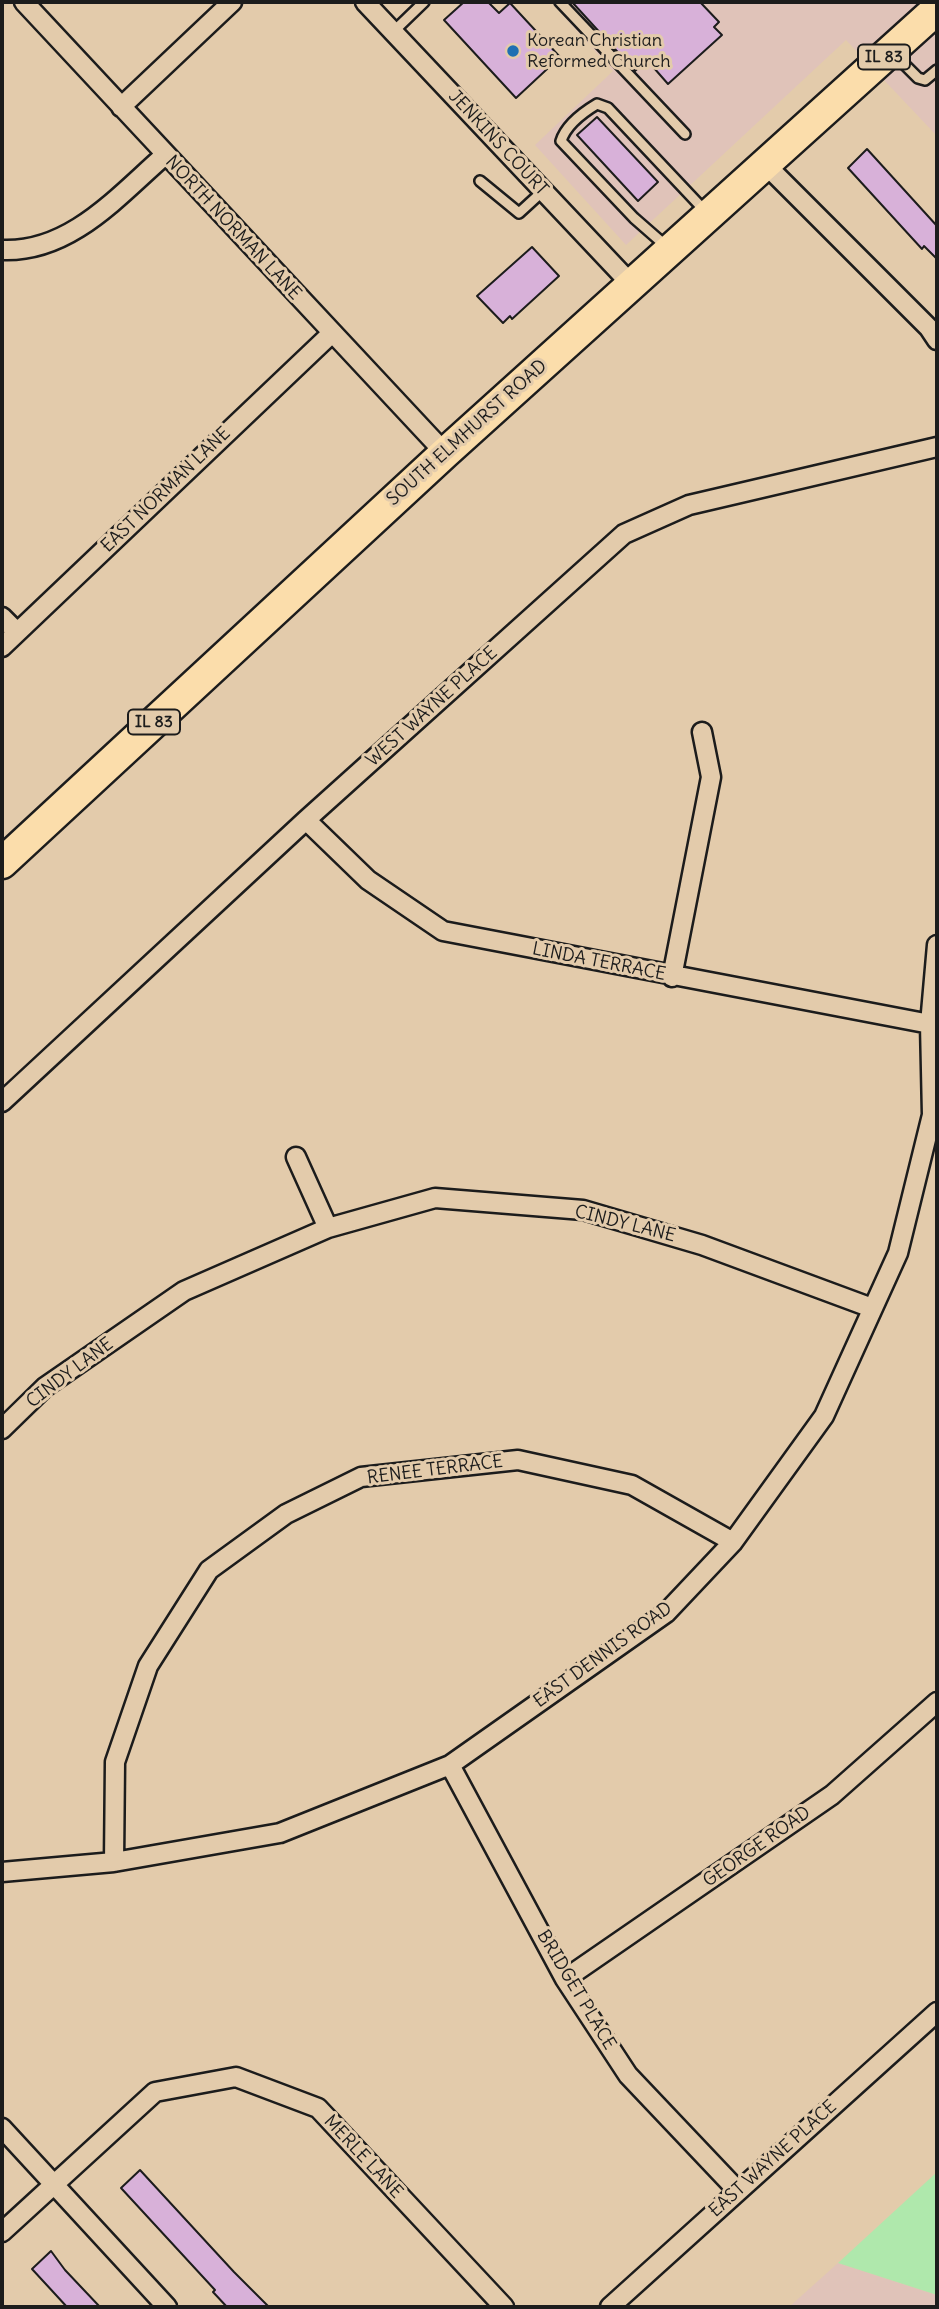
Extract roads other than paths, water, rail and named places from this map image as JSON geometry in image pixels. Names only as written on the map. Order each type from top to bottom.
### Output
[{"type":"main road","name":"SOUTH ELMHURST ROAD","points":[[2,863],[445,453],[937,9]]},
{"type":"street","name":"NORTH NORMAN LANE","points":[[24,2],[331,334],[445,453]]},
{"type":"street","points":[[121,107],[232,2]]},
{"type":"street","name":"JENKINS COURT","points":[[365,2],[632,285]]},
{"type":"street","points":[[2,250],[17,251],[76,232],[165,155]]},
{"type":"street","points":[[766,165],[929,328],[937,340]]},
{"type":"street","name":"EAST NORMAN LANE","points":[[2,647],[331,334]]},
{"type":"street","name":"WEST WAYNE PLACE","points":[[2,1102],[306,820],[624,534],[689,505],[937,447]]},
{"type":"street","points":[[2,617],[17,632]]},
{"type":"street","points":[[673,977],[711,777],[702,732]]},
{"type":"street","name":"LINDA TERRACE","points":[[306,820],[368,880],[443,931],[930,1024]]},
{"type":"street","name":"EAST DENNIS ROAD","points":[[2,1872],[114,1862],[280,1833],[450,1765],[666,1613],[733,1542],[824,1416],[898,1253],[932,1115],[930,1024],[937,945]]},
{"type":"street","points":[[296,1157],[328,1228]]},
{"type":"street","name":"CINDY LANE","points":[[2,1429],[45,1387],[184,1291],[328,1228],[435,1198],[583,1210],[702,1245],[872,1308]]},
{"type":"street","name":"RENEE TERRACE","points":[[114,1862],[116,1762],[148,1666],[209,1570],[286,1514],[361,1477],[518,1460],[632,1485],[733,1542]]},
{"type":"street","name":"GEORGE ROAD","points":[[565,1979],[832,1794],[936,1706]]},
{"type":"street","name":"BRIDGET PLACE","points":[[450,1765],[565,1979],[628,2075],[737,2190]]},
{"type":"street","name":"EAST WAYNE PLACE","points":[[610,2307],[937,2012]]},
{"type":"street","name":"MERLE LANE","points":[[2,2232],[155,2092],[236,2077],[318,2108],[504,2307]]},
{"type":"street","points":[[2,2128],[167,2307]]},
{"type":"lane","points":[[393,32],[424,2]]},
{"type":"lane","points":[[560,2],[685,134]]},
{"type":"lane","points":[[892,50],[918,78],[925,80],[937,70]]},
{"type":"lane","points":[[671,250],[634,218],[561,141],[564,131],[585,112],[597,104],[608,107],[709,216]]},
{"type":"lane","points":[[480,181],[520,213],[543,191]]},
{"type":"place","name":"Korean Christian Reformed Church","points":[[513,51]]}]
